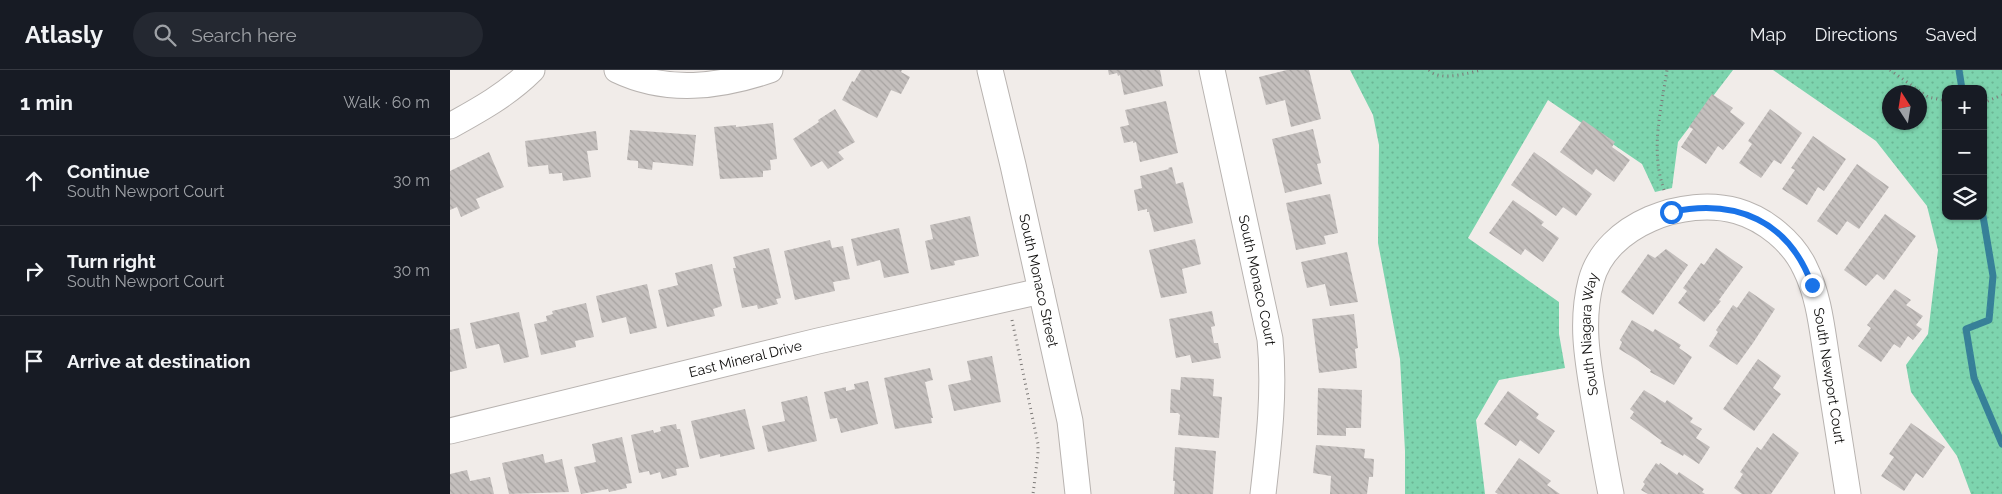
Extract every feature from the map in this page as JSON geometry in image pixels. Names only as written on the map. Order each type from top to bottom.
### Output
[{"type":"street","points":[[450,126],[503,94],[532,70]]},
{"type":"street","points":[[617,70],[641,79],[691,87],[740,80],[770,70]]},
{"type":"street","name":"South Monaco Street","points":[[990,70],[1070,421],[1078,494]]},
{"type":"street","name":"South Monaco Court","points":[[1212,70],[1270,339],[1272,365],[1271,419],[1263,494]]},
{"type":"street","name":"South Newport Court","points":[[1671,212],[1707,207],[1737,211],[1769,226],[1796,252],[1806,268],[1818,304],[1848,494]]},
{"type":"street","name":"South Niagara Way","points":[[1610,494],[1586,353],[1585,323],[1591,278],[1610,248],[1636,226],[1671,212]]},
{"type":"street","name":"East Mineral Drive","points":[[450,431],[818,342],[1040,291]]},
{"type":"path","points":[[1429,70],[1442,76],[1482,70]]},
{"type":"path","points":[[1667,70],[1658,123],[1656,155],[1660,177],[1671,212]]},
{"type":"path","points":[[1890,70],[1928,97],[1942,100]]},
{"type":"path","points":[[1987,102],[2002,96]]},
{"type":"path","points":[[1012,322],[1038,444],[1033,494]]},
{"type":"green space","points":[[1350,70],[1733,70],[1678,142],[1672,188],[1655,192],[1642,164],[1548,100],[1468,238],[1559,302],[1559,334],[1565,368],[1499,380],[1476,420],[1485,494],[1405,494],[1405,451],[1400,359],[1378,243],[1379,145],[1373,115]]},
{"type":"green space","points":[[1773,70],[2002,70],[2002,494],[1971,494],[1957,456],[1911,392],[1906,365],[1928,334],[1938,250],[1927,206],[1876,141]]},
{"type":"building","points":[[861,70],[902,70],[901,72],[910,77],[901,94],[891,90],[877,118],[842,100],[852,81],[854,82]]},
{"type":"building","points":[[1108,70],[1160,70],[1163,86],[1124,95],[1120,75],[1118,76],[1117,73],[1109,75]]},
{"type":"building","points":[[1287,70],[1309,70],[1321,119],[1291,127],[1285,100],[1266,105],[1259,77]]},
{"type":"building","points":[[1712,94],[1733,108],[1730,112],[1745,123],[1723,150],[1718,146],[1706,164],[1681,147],[1693,129],[1689,127]]},
{"type":"building","points":[[1166,101],[1178,153],[1140,162],[1136,142],[1124,143],[1120,127],[1129,125],[1125,110]]},
{"type":"building","points":[[835,109],[855,142],[838,152],[844,159],[828,169],[822,161],[811,167],[793,139]]},
{"type":"building","points":[[1770,109],[1802,133],[1781,164],[1774,160],[1761,178],[1739,163],[1752,144],[1748,141]]},
{"type":"building","points":[[1583,120],[1615,142],[1612,147],[1630,160],[1614,182],[1596,169],[1592,175],[1560,152]]},
{"type":"building","points":[[773,123],[777,159],[770,160],[771,170],[763,171],[763,177],[720,179],[714,127]]},
{"type":"building","points":[[1313,129],[1321,163],[1317,164],[1322,184],[1285,193],[1272,139]]},
{"type":"building","points":[[630,130],[696,135],[693,166],[653,162],[652,170],[638,168],[638,161],[627,160]]},
{"type":"building","points":[[596,131],[598,150],[587,151],[591,177],[563,181],[562,173],[549,174],[548,165],[528,167],[525,141]]},
{"type":"building","points":[[1813,136],[1846,159],[1824,191],[1818,187],[1807,205],[1782,189],[1795,170],[1791,168]]},
{"type":"building","points":[[489,152],[504,187],[476,199],[480,208],[461,217],[457,207],[450,210],[450,171]]},
{"type":"building","points":[[1534,152],[1592,194],[1576,216],[1563,207],[1556,216],[1511,185]]},
{"type":"building","points":[[1857,164],[1889,187],[1859,229],[1847,221],[1837,235],[1817,221]]},
{"type":"building","points":[[1172,167],[1176,184],[1183,182],[1193,223],[1154,232],[1147,209],[1138,211],[1134,190],[1142,188],[1140,176]]},
{"type":"building","points":[[1330,194],[1338,233],[1324,236],[1326,244],[1296,250],[1286,203]]},
{"type":"building","points":[[1513,200],[1544,222],[1541,225],[1559,238],[1543,262],[1525,249],[1521,255],[1489,233]]},
{"type":"building","points":[[1885,214],[1916,236],[1884,280],[1877,274],[1866,286],[1844,270]]},
{"type":"building","points":[[970,216],[979,256],[954,261],[955,265],[931,270],[925,241],[933,239],[930,225]]},
{"type":"building","points":[[899,228],[909,273],[884,278],[880,260],[857,266],[851,239]]},
{"type":"building","points":[[1195,239],[1201,264],[1182,269],[1187,293],[1161,298],[1149,250]]},
{"type":"building","points":[[830,240],[832,248],[843,246],[850,279],[833,282],[835,291],[795,300],[784,251]]},
{"type":"building","points":[[769,248],[781,298],[776,299],[778,304],[758,309],[757,305],[742,308],[733,268],[736,268],[733,257]]},
{"type":"building","points":[[1716,248],[1743,267],[1719,300],[1721,301],[1704,322],[1678,303],[1687,291],[1683,288],[1701,263],[1704,265]]},
{"type":"building","points":[[1666,249],[1688,265],[1653,315],[1621,292],[1648,254],[1655,258]]},
{"type":"building","points":[[1347,252],[1358,302],[1330,306],[1325,284],[1307,288],[1301,262]]},
{"type":"building","points":[[712,264],[722,306],[713,309],[715,316],[667,327],[658,290],[678,285],[675,273]]},
{"type":"building","points":[[647,284],[657,328],[630,334],[626,317],[602,323],[596,296]]},
{"type":"building","points":[[1895,289],[1911,300],[1906,305],[1923,316],[1916,325],[1922,329],[1913,340],[1908,336],[1900,348],[1894,344],[1881,362],[1858,346],[1871,328],[1867,325]]},
{"type":"building","points":[[1749,291],[1775,309],[1737,365],[1709,346],[1718,332],[1716,330],[1733,305],[1737,308]]},
{"type":"building","points":[[586,303],[594,337],[575,341],[576,347],[541,355],[534,324],[547,321],[546,316],[553,314],[552,311]]},
{"type":"building","points":[[1212,311],[1215,326],[1211,327],[1214,343],[1218,343],[1221,358],[1192,363],[1190,355],[1176,358],[1169,319]]},
{"type":"building","points":[[519,312],[529,357],[504,363],[499,344],[476,349],[470,323]]},
{"type":"building","points":[[1354,314],[1358,348],[1355,349],[1357,368],[1319,373],[1312,319]]},
{"type":"building","points":[[1632,320],[1653,332],[1655,329],[1681,345],[1679,348],[1692,357],[1674,385],[1650,372],[1651,370],[1619,349],[1622,342],[1620,340]]},
{"type":"building","points":[[459,328],[467,368],[450,372],[450,330]]},
{"type":"building","points":[[992,356],[1001,402],[954,411],[948,385],[971,380],[967,361]]},
{"type":"building","points":[[1758,359],[1781,376],[1773,388],[1781,394],[1754,431],[1723,409]]},
{"type":"building","points":[[930,368],[933,380],[925,382],[933,418],[931,418],[932,423],[895,429],[884,378]]},
{"type":"building","points":[[1181,377],[1214,379],[1213,396],[1222,397],[1219,438],[1178,435],[1180,415],[1178,413],[1170,413],[1171,389],[1180,390]]},
{"type":"building","points":[[868,381],[878,424],[841,433],[837,418],[830,419],[824,392],[846,387],[846,391],[855,389],[854,384]]},
{"type":"building","points":[[1318,388],[1362,390],[1361,428],[1346,428],[1346,436],[1317,435]]},
{"type":"building","points":[[1644,390],[1665,403],[1667,400],[1693,418],[1690,422],[1702,429],[1696,438],[1710,447],[1699,464],[1684,454],[1683,456],[1660,443],[1662,441],[1630,418],[1634,412],[1630,409]]},
{"type":"building","points":[[1508,391],[1539,414],[1536,418],[1555,431],[1539,454],[1520,440],[1516,446],[1484,424]]},
{"type":"building","points":[[807,396],[817,441],[768,452],[762,426],[785,421],[781,402]]},
{"type":"building","points":[[745,409],[755,449],[720,457],[720,454],[700,459],[691,421]]},
{"type":"building","points":[[1911,423],[1945,447],[1923,478],[1916,473],[1904,491],[1881,476],[1894,457],[1889,454]]},
{"type":"building","points":[[676,424],[677,429],[680,429],[689,467],[676,469],[677,475],[662,479],[660,472],[650,475],[649,471],[639,473],[631,435],[653,430],[654,433],[661,431],[660,427]]},
{"type":"building","points":[[1773,433],[1799,453],[1771,494],[1742,494],[1734,488],[1743,474],[1740,472],[1757,447],[1761,450]]},
{"type":"building","points":[[622,437],[632,483],[626,484],[627,488],[609,492],[608,489],[581,494],[574,467],[596,462],[592,444]]},
{"type":"building","points":[[1316,445],[1365,449],[1364,458],[1374,459],[1373,477],[1369,477],[1367,494],[1330,494],[1331,476],[1313,473]]},
{"type":"building","points":[[1175,447],[1216,451],[1213,494],[1174,494]]},
{"type":"building","points":[[543,454],[545,463],[562,459],[569,492],[509,494],[502,463]]},
{"type":"building","points":[[1519,458],[1551,481],[1547,485],[1560,494],[1498,494],[1495,492]]},
{"type":"building","points":[[1656,463],[1659,465],[1660,463],[1677,475],[1679,472],[1704,489],[1702,492],[1705,494],[1648,494],[1641,490],[1645,484],[1643,482]]},
{"type":"building","points":[[467,470],[470,481],[490,477],[494,494],[450,494],[450,474]]},
{"type":"waterway","points":[[1959,70],[1961,85]]},
{"type":"waterway","points":[[1984,220],[1993,276],[1989,320],[1966,329],[1974,378],[2002,444]]},
{"type":"route","points":[[1671,212],[1690,208],[1722,208],[1755,218],[1769,226],[1796,252],[1806,268],[1812,285]]}]
